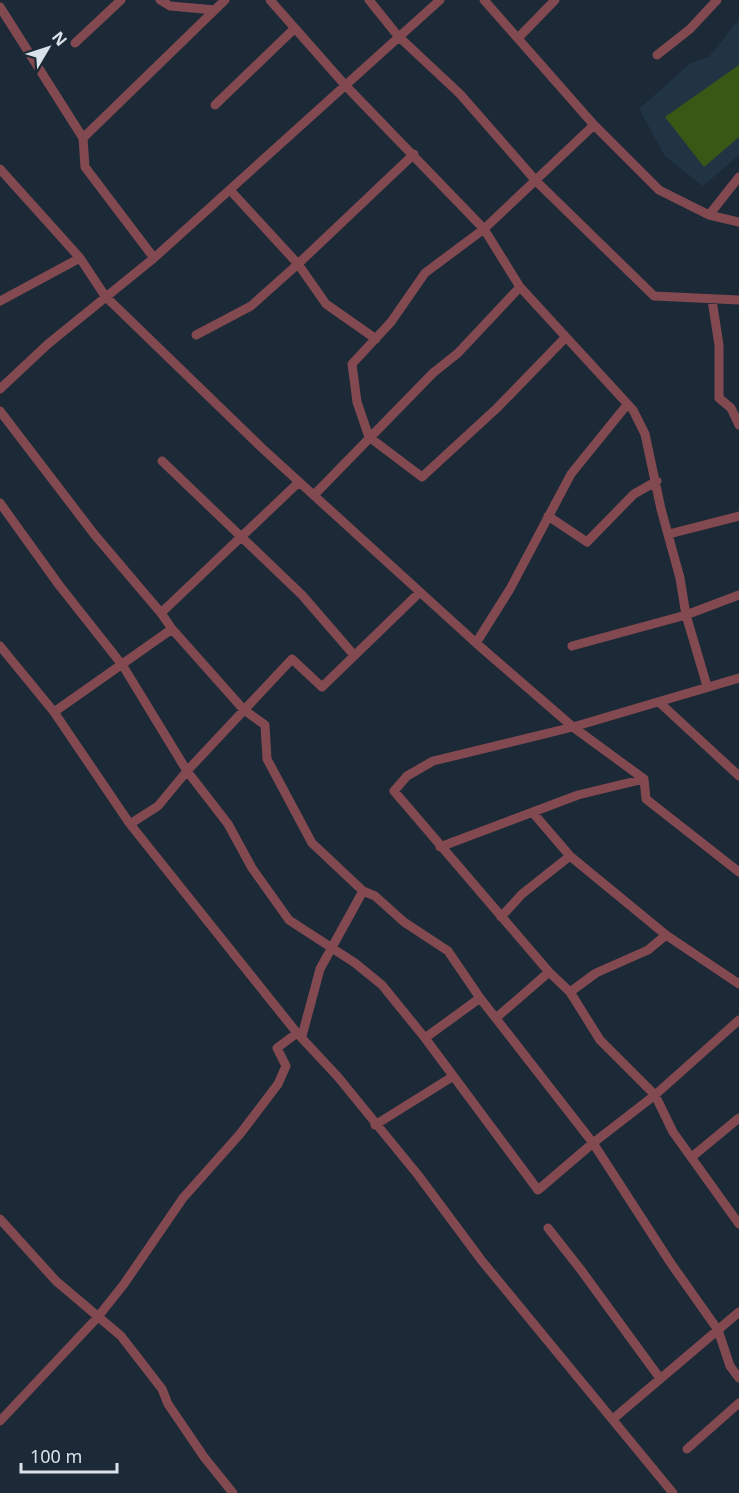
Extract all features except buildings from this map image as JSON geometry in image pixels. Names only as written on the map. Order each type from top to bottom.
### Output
[{"type":"street","points":[[75,43],[122,0]]},
{"type":"street","points":[[160,0],[170,6],[185,9],[214,10]]},
{"type":"street","points":[[83,138],[225,0]]},
{"type":"street","points":[[270,0],[345,85],[484,229],[520,287],[626,406],[633,410],[645,434],[657,481],[661,509],[680,578],[686,615],[707,686]]},
{"type":"street","points":[[369,0],[398,36],[460,94],[537,182],[654,296],[739,300]]},
{"type":"street","points":[[0,389],[48,344],[154,258],[440,0]]},
{"type":"street","points":[[484,0],[519,37],[594,125],[659,190],[709,215],[739,222]]},
{"type":"street","points":[[519,37],[555,0]]},
{"type":"street","points":[[657,56],[690,29],[717,0]]},
{"type":"street","points":[[0,7],[83,138],[84,167],[154,258]]},
{"type":"street","points":[[215,105],[295,28]]},
{"type":"street","points":[[566,337],[497,408],[422,477],[369,437],[357,402],[352,364],[376,339],[425,273],[484,229],[537,182],[553,163],[594,125]]},
{"type":"street","points":[[196,335],[251,306],[414,154]]},
{"type":"street","points":[[0,170],[80,258],[105,296],[298,482],[315,494],[419,593],[573,727],[644,779],[646,800],[739,872]]},
{"type":"street","points":[[709,215],[739,177]]},
{"type":"street","points":[[230,190],[298,264],[326,304],[376,339]]},
{"type":"street","points":[[0,301],[80,258]]},
{"type":"street","points":[[315,494],[433,373],[459,353],[520,287]]},
{"type":"street","points":[[712,300],[719,345],[719,398],[731,408],[739,425]]},
{"type":"street","points":[[476,643],[510,589],[571,474],[626,406]]},
{"type":"street","points":[[0,411],[94,534],[172,629],[244,710],[266,725],[267,759],[312,843],[363,891],[375,896],[404,922],[448,951],[480,998],[593,1143],[670,1262],[718,1330],[730,1365],[739,1378]]},
{"type":"street","points":[[162,461],[302,595],[353,654]]},
{"type":"street","points":[[548,516],[587,542],[634,494],[657,481]]},
{"type":"street","points":[[161,613],[298,482]]},
{"type":"street","points":[[0,503],[59,585],[123,666],[187,771],[228,824],[252,868],[289,920],[331,950],[356,963],[382,985],[425,1038],[538,1190],[593,1143],[655,1095],[739,1020]]},
{"type":"street","points":[[669,534],[739,516]]},
{"type":"street","points":[[130,824],[158,806],[187,771],[292,659],[322,687],[353,654],[371,641],[419,593]]},
{"type":"street","points":[[572,646],[686,615],[739,595]]},
{"type":"street","points":[[54,712],[123,666],[172,629]]},
{"type":"street","points":[[0,645],[54,712],[130,824],[299,1035],[418,1175],[482,1261],[673,1493]]},
{"type":"street","points":[[739,678],[573,727],[432,761],[407,776],[394,790],[440,847],[549,972],[570,992],[600,1040],[655,1095],[673,1132],[693,1156],[739,1224]]},
{"type":"street","points":[[660,703],[739,776]]},
{"type":"street","points":[[440,847],[495,825],[534,814],[578,795],[644,779]]},
{"type":"street","points":[[534,814],[570,856],[666,935],[739,984]]},
{"type":"street","points":[[501,917],[522,894],[570,856]]},
{"type":"street","points":[[0,1421],[97,1318],[144,1258],[183,1198],[240,1134],[278,1084],[286,1066],[277,1048],[299,1035],[320,969],[363,891]]},
{"type":"street","points":[[570,992],[596,973],[648,950],[666,935]]},
{"type":"street","points":[[496,1018],[549,972]]},
{"type":"street","points":[[425,1038],[480,998]]},
{"type":"street","points":[[375,1125],[452,1077]]},
{"type":"street","points":[[693,1156],[739,1118]]},
{"type":"street","points":[[0,1219],[49,1274],[97,1318],[121,1336],[162,1389],[168,1404],[204,1457],[233,1493]]},
{"type":"street","points":[[548,1228],[582,1270],[659,1377]]},
{"type":"street","points":[[613,1419],[659,1377],[739,1312]]},
{"type":"street","points":[[687,1449],[739,1403]]},
{"type":"shaded area","points":[[739,19],[739,155],[703,186],[665,156],[639,109],[691,63],[709,57]]},
{"type":"green space","points":[[739,65],[739,137],[704,167],[665,117]]}]
